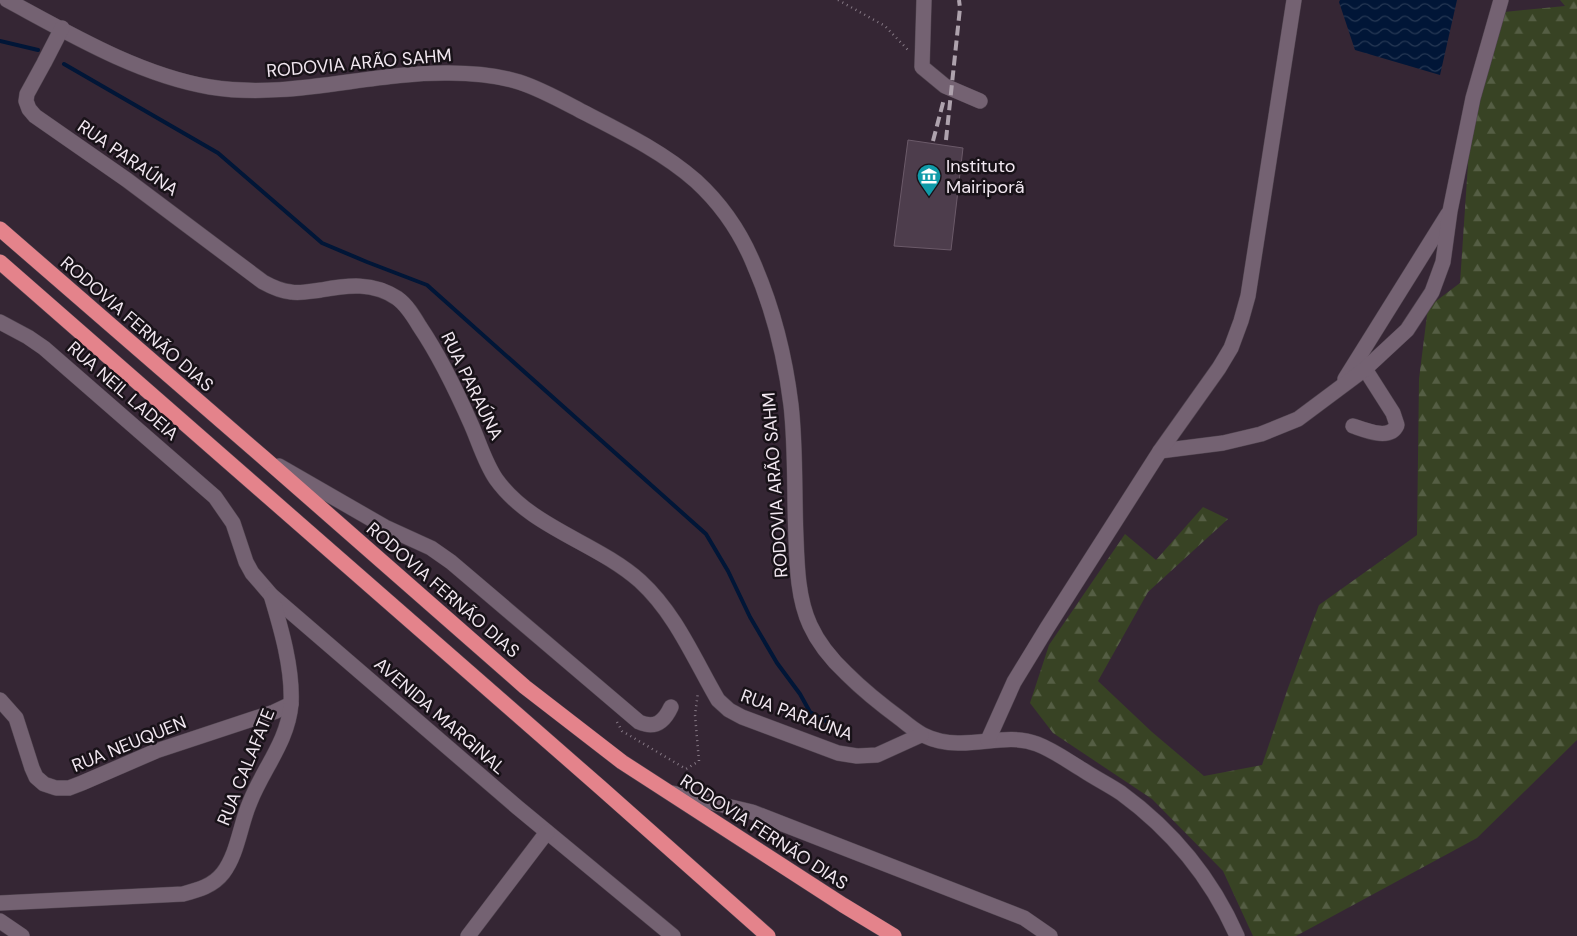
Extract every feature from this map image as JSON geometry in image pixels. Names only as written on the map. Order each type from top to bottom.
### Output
[{"type":"highway","name":"RODOVIA FERNÃO DIAS","points":[[0,230],[525,687],[622,762],[843,906],[894,936]]},
{"type":"highway","points":[[0,262],[768,936]]},
{"type":"street","name":"RODOVIA ARÃO SAHM","points":[[7,0],[127,61],[175,79],[212,87],[250,90],[292,89],[383,77],[447,73],[484,74],[520,82],[549,94],[667,158],[695,180],[717,203],[737,230],[752,260],[776,327],[790,401],[794,439],[797,558],[801,590],[808,621],[819,643],[833,661],[866,692],[922,735],[958,743],[1016,739],[1035,743],[1120,793],[1176,842],[1196,865],[1216,895],[1236,936]]},
{"type":"street","points":[[924,0],[922,67],[945,86],[980,101]]},
{"type":"street","points":[[988,740],[1014,682],[1046,628],[1160,451],[1231,348],[1248,296],[1294,0]]},
{"type":"street","points":[[1289,26],[1303,0]]},
{"type":"street","points":[[1160,451],[1223,443],[1261,434],[1298,419],[1365,368],[1407,330],[1432,292],[1443,262],[1450,211],[1473,98],[1501,0]]},
{"type":"street","name":"RUA PARAÚNA","points":[[62,28],[27,94],[26,101],[29,109],[35,116],[127,180],[263,282],[278,290],[293,293],[364,285],[383,290],[399,299],[434,348],[452,381],[495,477],[507,493],[536,516],[621,567],[639,581],[673,619],[718,700],[729,710],[742,717],[838,753],[857,756],[877,755],[922,735]]},
{"type":"street","points":[[1340,388],[1450,211]]},
{"type":"street","name":"RUA NEIL LADEIA","points":[[0,322],[44,348],[216,497]]},
{"type":"street","points":[[1353,426],[1383,434],[1395,430],[1397,425],[1393,413],[1365,368]]},
{"type":"street","points":[[264,458],[385,527],[432,548],[451,562],[639,722],[646,725],[658,724],[664,720],[671,707]]},
{"type":"street","name":"AVENIDA MARGINAL","points":[[216,497],[233,523],[246,562],[252,573],[272,595],[547,832],[673,936]]},
{"type":"street","name":"RUA CALAFATE","points":[[0,903],[183,894],[199,890],[212,883],[222,874],[229,863],[256,786],[274,756],[282,738],[291,704],[289,674],[272,595]]},
{"type":"street","name":"RUA NEUQUEN","points":[[0,700],[16,718],[36,777],[44,784],[56,788],[69,788],[156,752],[274,712],[291,704]]},
{"type":"street","points":[[671,793],[752,812],[1024,918],[1050,936]]},
{"type":"street","points":[[468,936],[547,832]]},
{"type":"street","points":[[0,921],[22,936]]},
{"type":"path","points":[[838,0],[885,26],[922,67]]},
{"type":"green space","points":[[1560,0],[1577,0],[1577,740],[1477,838],[1296,936],[1253,936],[1223,871],[1152,799],[1053,733],[1030,703],[1049,645],[1125,534],[1156,560],[1203,507],[1228,519],[1148,592],[1098,681],[1152,732],[1204,776],[1262,765],[1319,605],[1417,535],[1419,379],[1428,307],[1460,283],[1471,119],[1504,12],[1565,6]]},
{"type":"water","points":[[1340,0],[1457,0],[1440,75],[1355,50],[1339,2]]},
{"type":"building","name":"Instituto Mairiporã","points":[[908,140],[963,148],[951,250],[894,246]]},
{"type":"waterway","points":[[0,41],[38,50]]},
{"type":"waterway","points":[[64,64],[218,153],[322,243],[427,285],[706,534],[728,571],[750,617],[777,663],[800,694],[810,712],[845,732]]},
{"type":"railway","points":[[946,140],[960,8],[959,0]]},
{"type":"railway","points":[[933,141],[944,99]]},
{"type":"place","name":"Instituto Mairiporã","points":[[929,197]]}]
